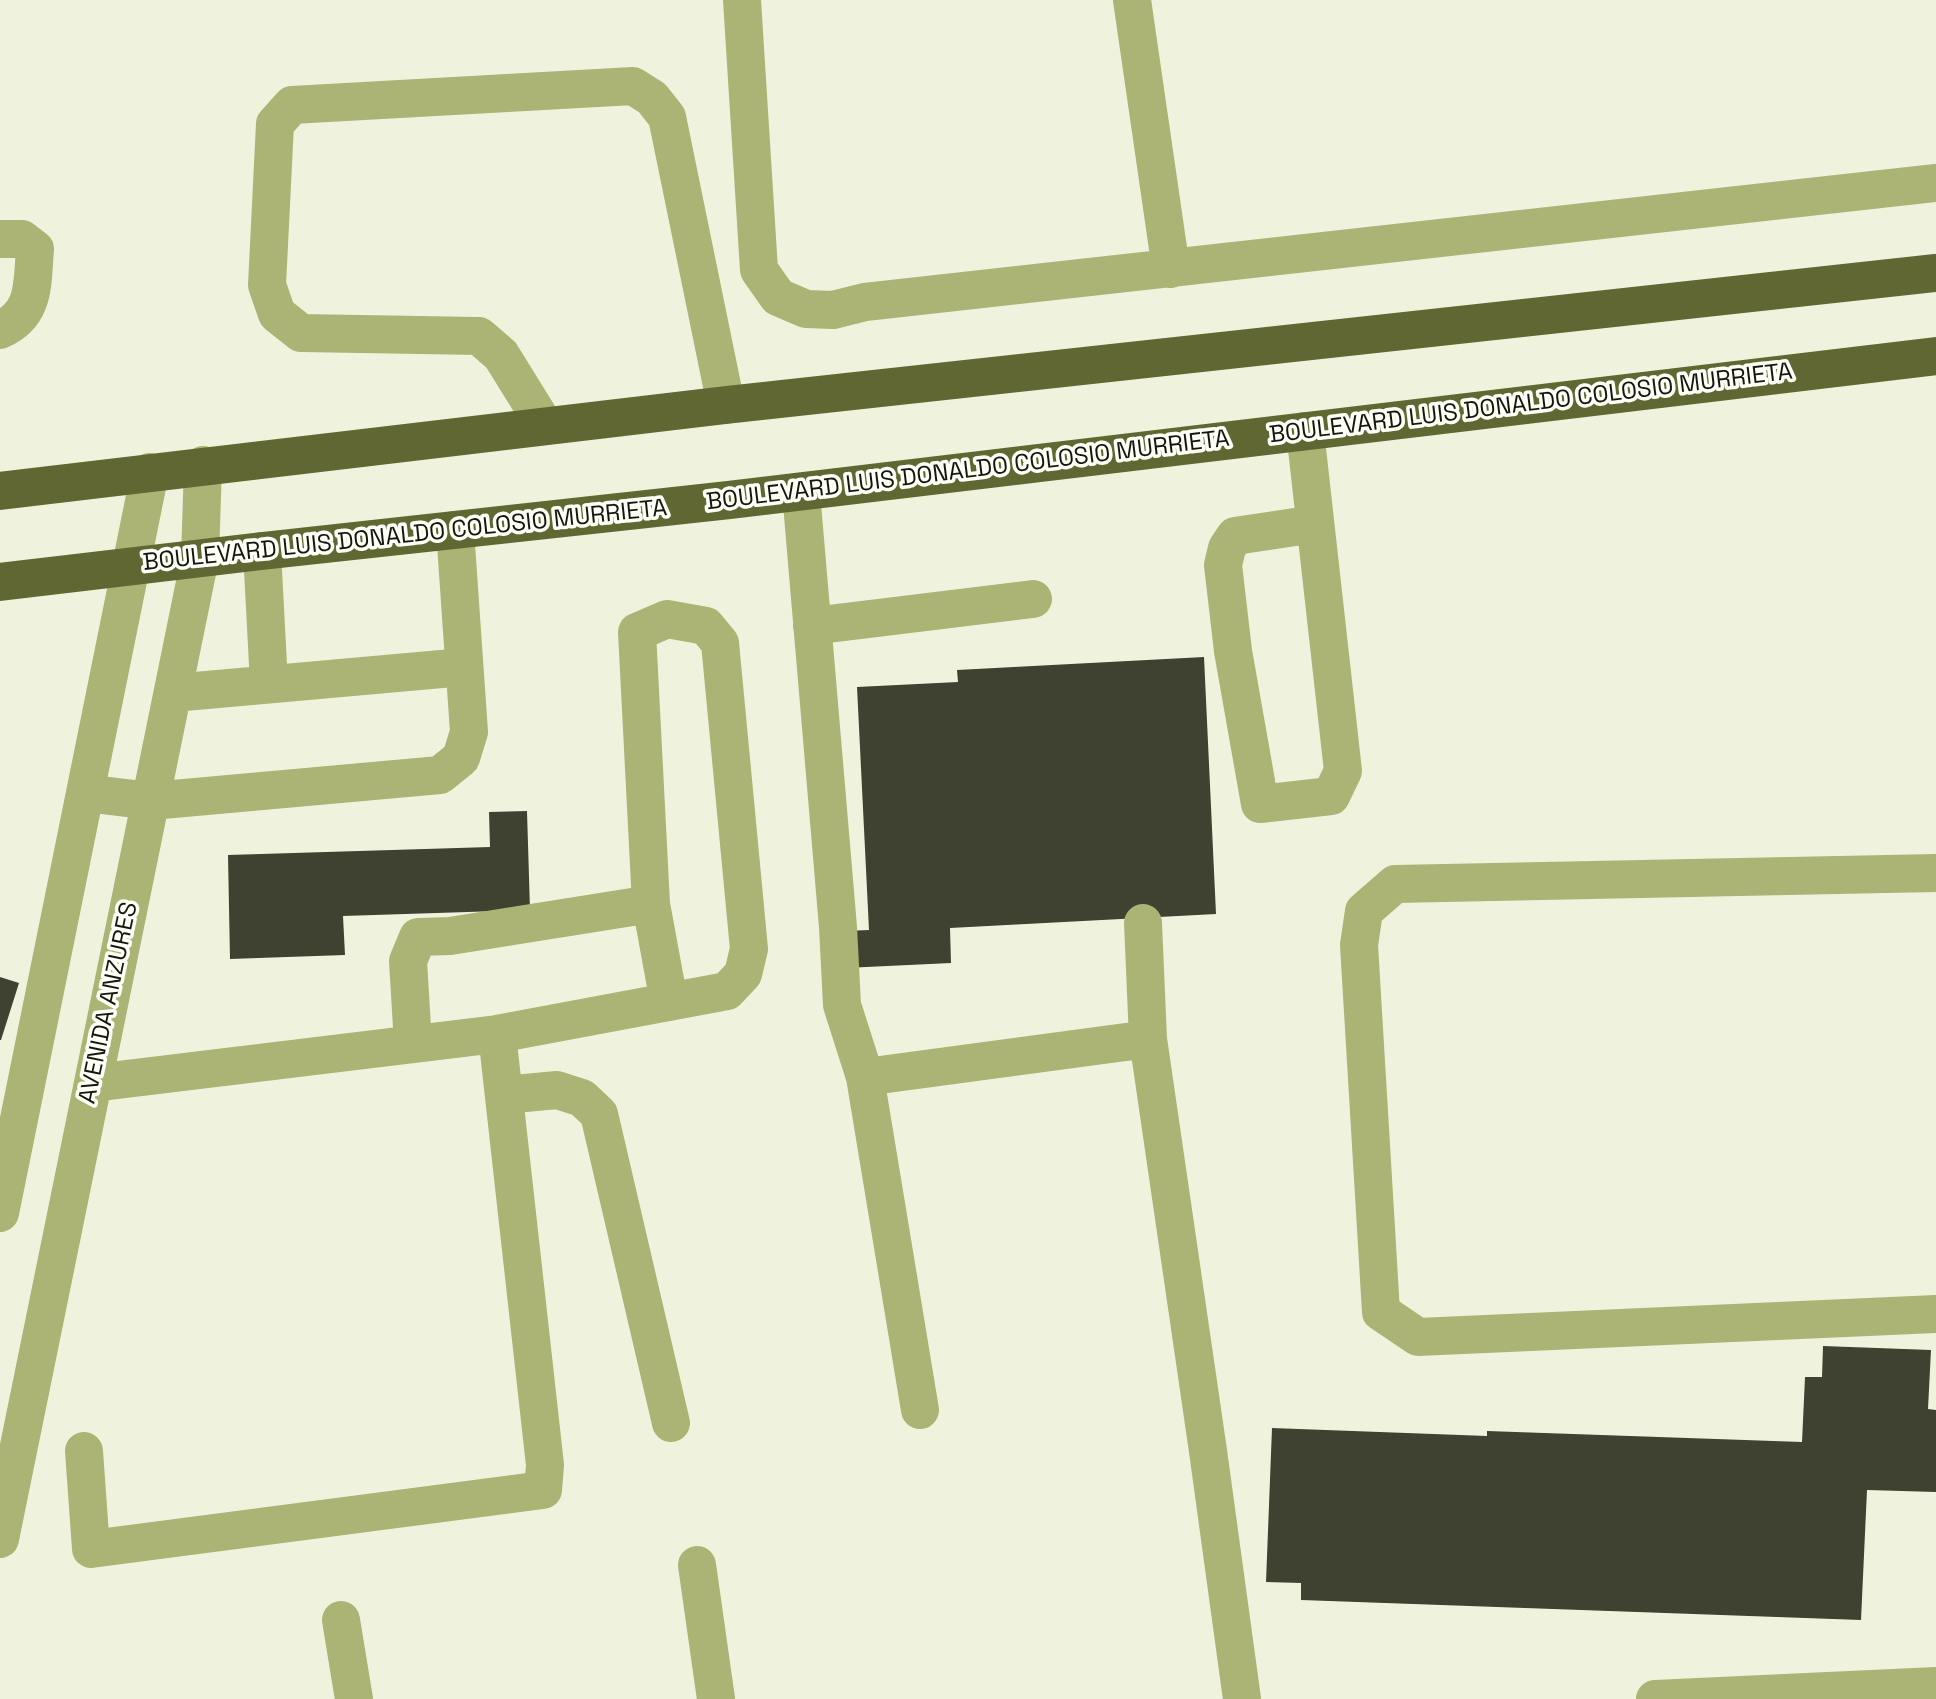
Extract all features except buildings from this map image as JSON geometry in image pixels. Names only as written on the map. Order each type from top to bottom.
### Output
[{"type":"highway","points":[[0,491],[726,405],[1936,273]]},
{"type":"highway","name":"BOULEVARD LUIS DONALDO COLOSIO MURRIETA","points":[[0,582],[801,492],[1936,356]]},
{"type":"street","points":[[742,0],[760,270],[778,297],[806,309],[833,310],[865,302],[1936,183]]},
{"type":"street","points":[[1132,0],[1171,269]]},
{"type":"street","points":[[545,426],[501,355],[479,336],[301,333],[277,313],[267,285],[275,124],[292,105],[633,86],[652,98],[667,117],[726,405]]},
{"type":"street","points":[[0,240],[22,239],[34,249],[30,302],[13,324],[0,330]]},
{"type":"street","points":[[1305,431],[1343,771],[1331,796],[1259,804],[1233,651],[1223,565],[1227,548],[1235,536],[1315,524]]},
{"type":"street","name":"AVENIDA ANZURES","points":[[0,1539],[200,558],[203,466]]},
{"type":"street","points":[[0,1213],[150,472]]},
{"type":"street","points":[[801,492],[838,928],[842,1005],[865,1077],[920,1410]]},
{"type":"street","points":[[85,793],[150,801],[440,775],[461,758],[468,732],[455,530]]},
{"type":"street","points":[[262,551],[269,684]]},
{"type":"street","points":[[812,626],[1033,599]]},
{"type":"street","points":[[93,1083],[497,1034],[727,992],[743,974],[749,949],[720,643],[706,626],[667,619],[637,632],[651,904],[669,1002]]},
{"type":"street","points":[[173,693],[464,667]]},
{"type":"street","points":[[1936,873],[1395,884],[1364,911],[1359,945],[1381,1312],[1418,1337],[1936,1314]]},
{"type":"street","points":[[413,1044],[408,961],[418,937],[450,936],[651,904]]},
{"type":"street","points":[[1143,923],[1147,1040],[1242,1699]]},
{"type":"street","points":[[84,1451],[91,1549],[543,1490],[545,1465],[497,1034]]},
{"type":"street","points":[[865,1077],[1147,1040]]},
{"type":"street","points":[[504,1095],[557,1090],[582,1098],[599,1114],[671,1423]]},
{"type":"street","points":[[697,1565],[716,1699]]},
{"type":"street","points":[[341,1620],[354,1699]]},
{"type":"street","points":[[1655,1699],[1936,1686],[1936,1699]]}]
